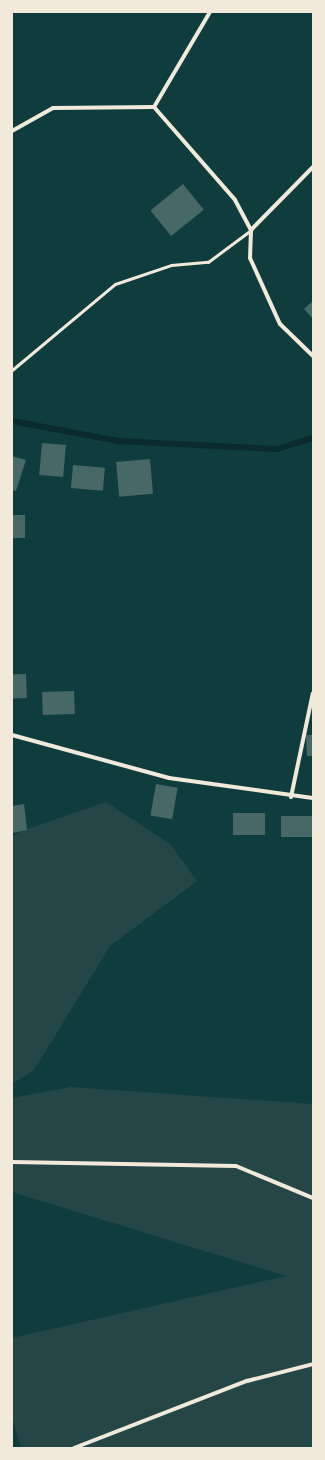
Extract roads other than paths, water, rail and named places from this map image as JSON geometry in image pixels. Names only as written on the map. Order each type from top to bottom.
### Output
[{"type":"street","points":[[154,107],[210,12]]},
{"type":"street","points":[[12,131],[53,108],[154,107],[235,200],[251,230],[250,258],[280,324],[313,356]]},
{"type":"street","points":[[251,230],[313,167]]},
{"type":"street","points":[[291,797],[313,693]]},
{"type":"street","points":[[12,735],[169,778],[291,797],[313,798]]},
{"type":"street","points":[[12,1162],[236,1166],[313,1198]]},
{"type":"street","points":[[74,1448],[247,1381],[313,1364]]},
{"type":"lane","points":[[12,370],[115,284],[170,265],[208,262],[251,230]]},
{"type":"waterway","points":[[12,421],[118,441],[277,449],[313,438]]}]
